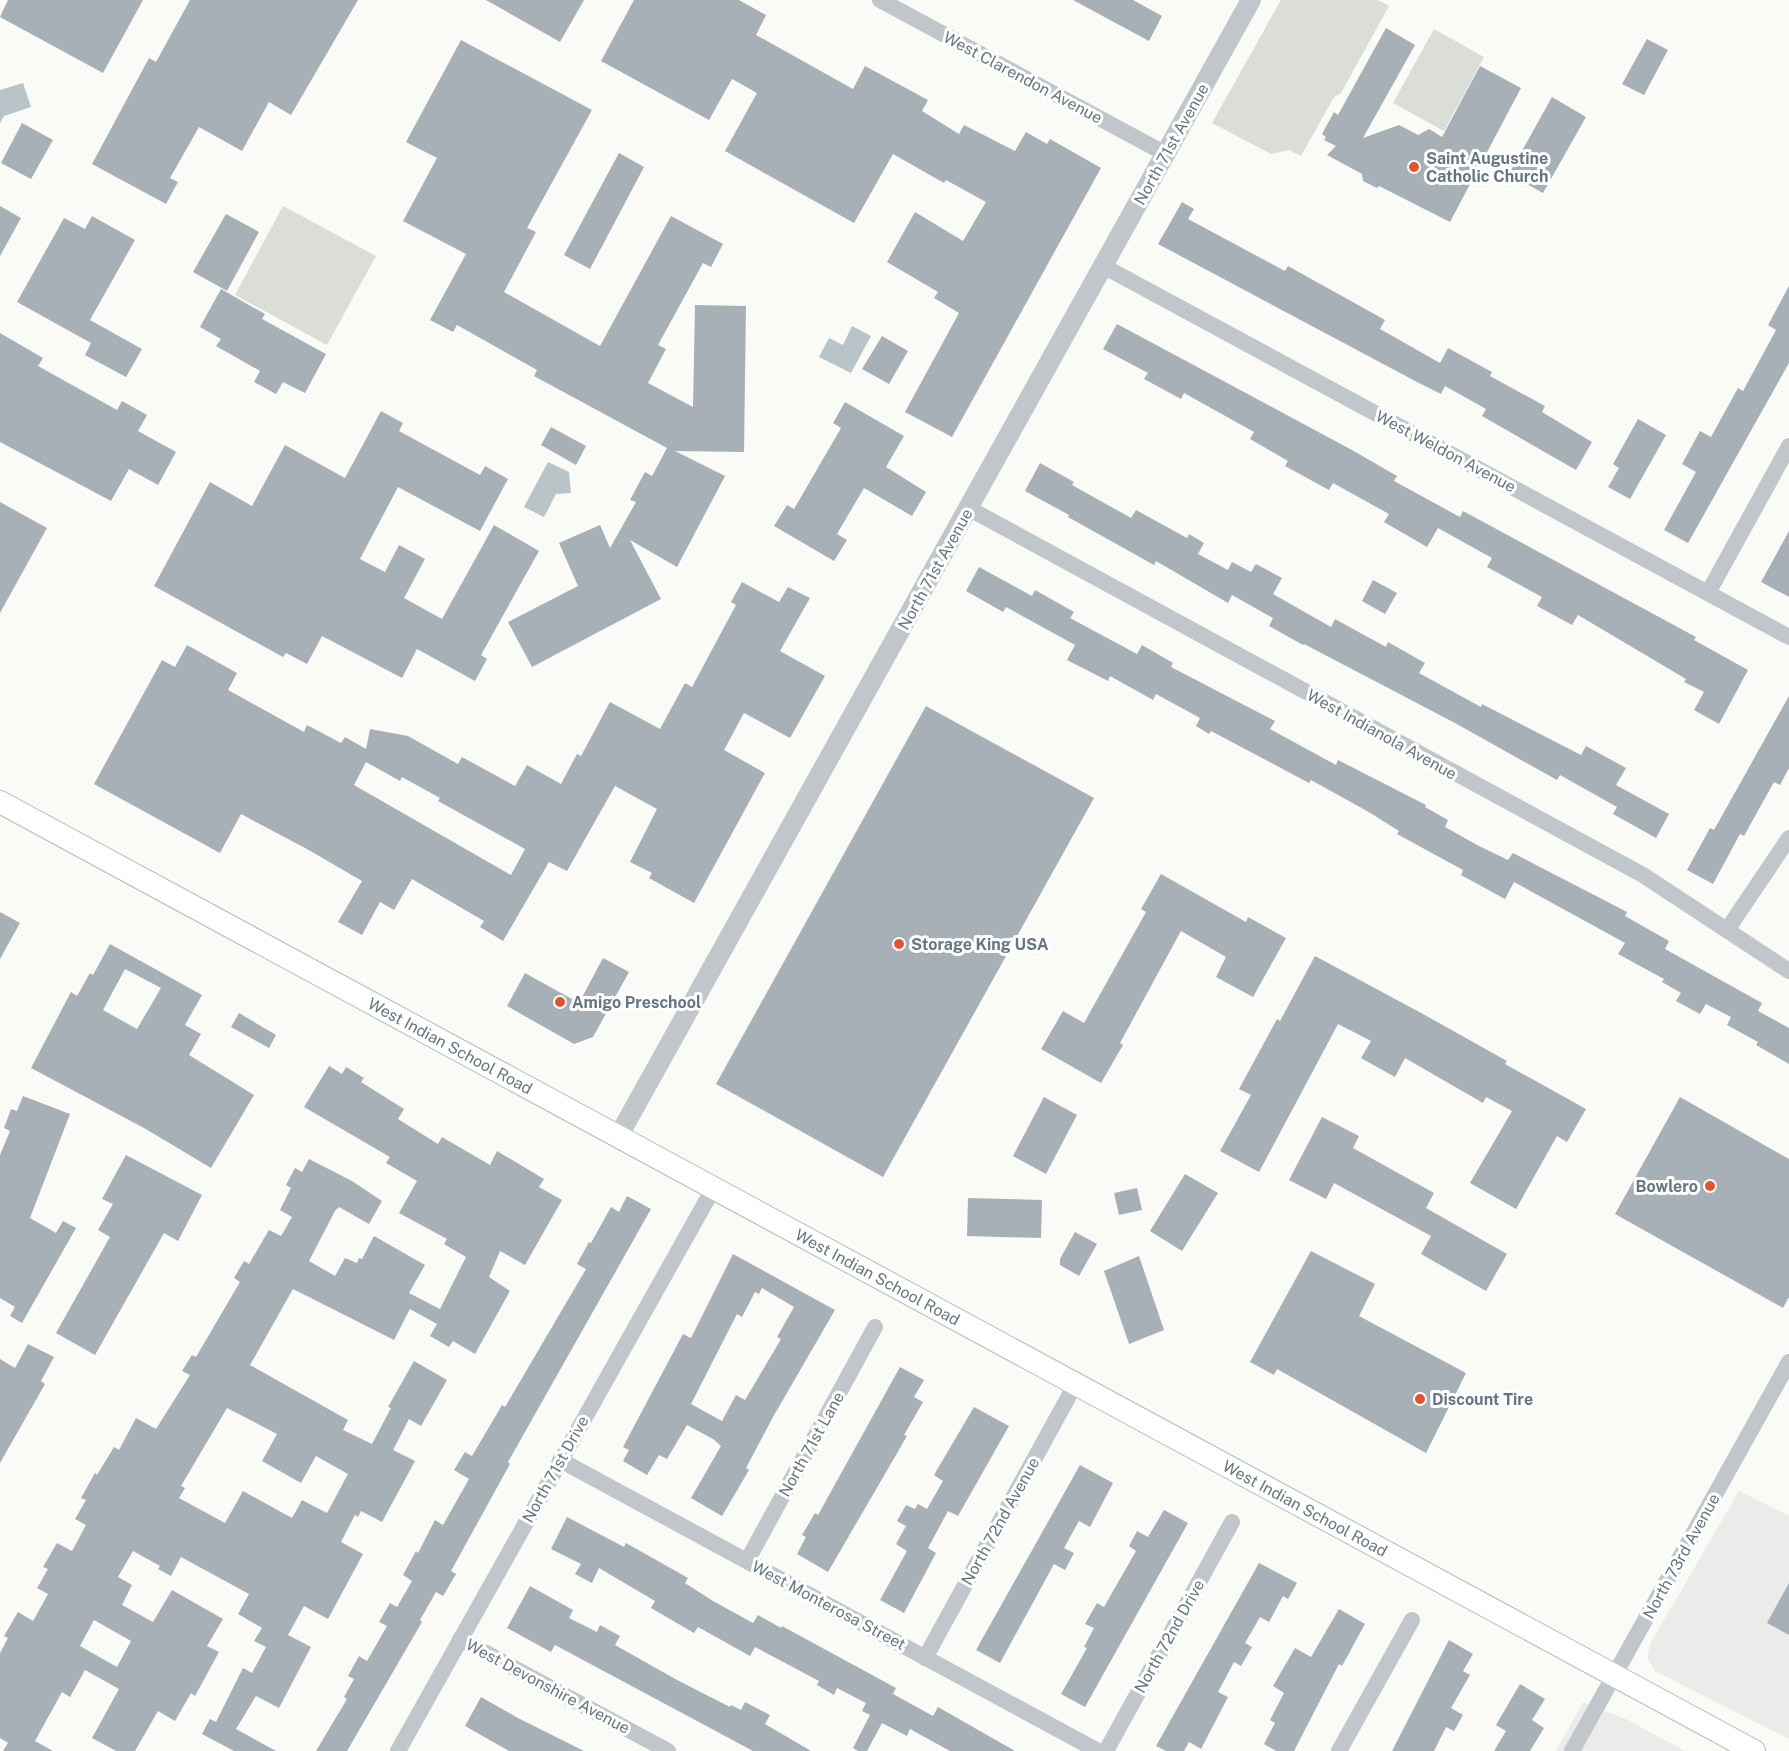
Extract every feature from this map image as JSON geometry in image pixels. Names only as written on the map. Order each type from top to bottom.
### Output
[{"type":"main road","name":"West Indian School Road","points":[[0,802],[1754,1751]]},
{"type":"street","name":"West Clarendon Avenue","points":[[880,0],[1166,154]]},
{"type":"street","name":"North 71st Avenue","points":[[618,1137],[1251,0]]},
{"type":"street","name":"West Weldon Avenue","points":[[1103,266],[1789,637]]},
{"type":"street","points":[[1708,593],[1789,446]]},
{"type":"street","name":"West Indianola Avenue","points":[[968,508],[1643,874],[1789,971]]},
{"type":"street","points":[[1727,930],[1789,838]]},
{"type":"street","name":"North 71st Drive","points":[[398,1751],[713,1189]]},
{"type":"street","name":"North 71st Lane","points":[[747,1561],[875,1327]]},
{"type":"street","name":"North 73rd Avenue","points":[[1572,1751],[1789,1362]]},
{"type":"street","name":"North 72nd Avenue","points":[[925,1658],[1076,1385]]},
{"type":"street","name":"West Monterosa Street","points":[[560,1460],[1098,1751]]},
{"type":"street","name":"North 72nd Drive","points":[[1106,1751],[1232,1522]]},
{"type":"street","points":[[1339,1751],[1412,1620]]},
{"type":"street","name":"West Devonshire Avenue","points":[[460,1639],[668,1751]]},
{"type":"shaded area","points":[[1281,0],[1378,0],[1389,6],[1341,93],[1334,97],[1301,156],[1289,150],[1271,154],[1212,123]]},
{"type":"shaded area","points":[[1434,29],[1484,57],[1444,131],[1393,103]]},
{"type":"shaded area","points":[[23,83],[31,107],[4,116],[0,123],[0,90]]},
{"type":"shaded area","points":[[283,206],[376,256],[327,345],[235,295]]},
{"type":"shaded area","points":[[852,326],[871,336],[851,373],[819,357],[829,338],[843,345]]},
{"type":"shaded area","points":[[548,462],[569,472],[571,493],[556,494],[544,517],[524,507]]},
{"type":"shaded area","points":[[1739,1491],[1789,1516],[1789,1739],[1655,1671],[1647,1658],[1650,1644]]},
{"type":"shaded area","points":[[1583,1702],[1628,1720],[1685,1751],[1556,1751]]},
{"type":"building","points":[[8,0],[143,0],[103,73],[0,17]]},
{"type":"building","points":[[190,0],[358,0],[291,115],[269,102],[242,151],[199,127],[170,178],[178,182],[166,204],[92,164],[149,58],[156,62]]},
{"type":"building","points":[[486,0],[584,0],[560,42]]},
{"type":"building","points":[[634,0],[739,0],[766,15],[756,35],[853,89],[865,66],[928,100],[922,111],[959,134],[964,125],[1015,151],[1026,132],[1047,144],[1050,139],[1101,168],[952,437],[905,412],[959,313],[934,298],[938,292],[887,262],[915,212],[963,241],[986,202],[946,180],[944,183],[893,154],[854,223],[725,151],[757,93],[732,79],[709,120],[601,61]]},
{"type":"building","points":[[1073,0],[1133,0],[1162,16],[1149,41]]},
{"type":"building","points":[[1386,28],[1415,45],[1363,138],[1399,125],[1418,135],[1429,129],[1442,137],[1480,66],[1521,88],[1450,222],[1379,186],[1377,188],[1363,181],[1362,174],[1327,155],[1336,146],[1324,140],[1326,137],[1322,134],[1334,112],[1338,115]]},
{"type":"building","points":[[1647,39],[1668,50],[1644,95],[1622,84]]},
{"type":"building","points":[[461,40],[592,110],[527,228],[536,232],[504,292],[600,346],[671,216],[723,244],[711,267],[703,263],[658,345],[666,349],[648,383],[693,407],[695,305],[746,306],[744,452],[675,451],[725,476],[677,567],[630,540],[661,599],[532,667],[508,622],[578,586],[559,543],[600,525],[610,548],[636,502],[630,500],[645,472],[652,476],[667,448],[534,376],[537,370],[457,325],[453,332],[430,320],[466,254],[403,221],[437,158],[406,142]]},
{"type":"building","points":[[1552,97],[1586,117],[1543,193],[1509,174]]},
{"type":"building","points":[[22,123],[53,140],[31,179],[1,163]]},
{"type":"building","points":[[619,153],[644,167],[590,269],[564,255]]},
{"type":"building","points":[[1182,202],[1194,209],[1188,219],[1285,271],[1288,266],[1385,320],[1380,329],[1440,363],[1448,348],[1492,372],[1490,376],[1545,406],[1542,412],[1592,442],[1576,470],[1482,416],[1486,409],[1445,386],[1441,394],[1158,244]]},
{"type":"building","points":[[0,206],[21,218],[0,256]]},
{"type":"building","points":[[226,214],[259,232],[227,291],[193,272]]},
{"type":"building","points":[[92,216],[135,240],[90,320],[142,349],[126,377],[85,355],[91,343],[17,302],[64,218],[85,229]]},
{"type":"building","points":[[1789,286],[1789,363],[1688,543],[1664,530],[1696,472],[1682,464],[1700,431],[1711,437],[1738,388],[1743,391],[1776,330],[1768,325]]},
{"type":"building","points":[[221,289],[265,314],[262,319],[326,354],[305,393],[283,382],[276,394],[254,382],[260,371],[216,346],[221,339],[200,327]]},
{"type":"building","points":[[1117,324],[1352,450],[1397,476],[1394,481],[1460,517],[1463,511],[1696,637],[1694,640],[1748,670],[1719,724],[1694,710],[1704,692],[1684,682],[1686,679],[1578,615],[1572,625],[1537,606],[1542,597],[1487,567],[1492,558],[1438,528],[1427,547],[1384,522],[1389,514],[1333,483],[1329,490],[1285,466],[1288,461],[1250,439],[1254,432],[1184,393],[1181,399],[1144,379],[1148,373],[1103,349]]},
{"type":"building","points":[[0,333],[43,358],[38,366],[117,410],[122,401],[147,415],[138,431],[176,452],[158,485],[129,469],[111,501],[0,442]]},
{"type":"building","points":[[882,336],[908,351],[889,384],[862,369]]},
{"type":"building","points":[[845,402],[904,436],[886,467],[926,492],[912,516],[864,488],[837,534],[847,540],[834,561],[774,526],[787,505],[794,509],[841,428],[833,423]]},
{"type":"building","points":[[381,411],[403,423],[399,431],[480,475],[485,466],[508,479],[480,531],[398,487],[360,559],[385,572],[399,545],[425,559],[404,598],[442,619],[494,525],[539,551],[481,655],[487,659],[475,681],[417,649],[402,678],[322,636],[307,664],[286,653],[283,657],[154,586],[210,482],[252,506],[285,445],[345,478]]},
{"type":"building","points":[[1638,419],[1666,435],[1630,499],[1608,487],[1619,468],[1613,464]]},
{"type":"building","points":[[551,427],[586,446],[576,465],[541,445]]},
{"type":"building","points":[[1040,463],[1074,482],[1072,485],[1131,518],[1136,510],[1187,538],[1189,534],[1204,543],[1198,554],[1228,570],[1232,562],[1251,572],[1256,564],[1282,578],[1273,594],[1331,627],[1335,619],[1386,647],[1388,642],[1425,663],[1419,673],[1481,707],[1482,704],[1581,755],[1586,746],[1626,768],[1616,785],[1669,814],[1656,838],[1613,814],[1617,807],[1560,775],[1557,780],[1455,723],[1269,626],[1273,618],[1232,595],[1228,603],[1156,561],[1154,565],[1025,491]]},
{"type":"building","points":[[0,502],[47,528],[0,613]]},
{"type":"building","points":[[1789,531],[1789,597],[1761,582]]},
{"type":"building","points":[[979,567],[1032,596],[1035,590],[1074,612],[1070,618],[1137,654],[1142,645],[1173,663],[1171,667],[1275,721],[1270,729],[1336,765],[1338,760],[1426,805],[1425,807],[1448,820],[1445,827],[1477,845],[1508,860],[1513,853],[1627,912],[1625,916],[1669,941],[1665,949],[1762,1003],[1758,1011],[1789,1028],[1789,1064],[1756,1045],[1758,1042],[1727,1025],[1731,1017],[1706,1004],[1700,1014],[1676,1001],[1681,993],[1662,982],[1664,979],[1618,954],[1625,943],[1514,882],[1505,899],[1461,875],[1463,870],[1397,834],[1399,831],[1367,811],[1311,780],[1309,783],[1211,731],[1209,734],[1196,726],[1200,718],[1156,694],[1153,700],[1110,676],[1108,681],[1067,660],[1075,645],[1006,607],[1003,612],[966,591]]},
{"type":"building","points":[[1373,580],[1397,593],[1385,614],[1362,601]]},
{"type":"building","points":[[742,582],[779,602],[788,587],[810,598],[780,651],[825,676],[790,738],[744,713],[724,750],[765,773],[694,903],[649,878],[652,873],[630,862],[657,809],[615,786],[567,871],[549,862],[503,941],[480,927],[484,921],[412,879],[394,910],[380,902],[362,935],[338,922],[362,881],[307,849],[241,814],[220,853],[94,784],[162,660],[175,667],[187,645],[237,673],[228,690],[304,732],[307,725],[341,743],[345,737],[366,749],[370,729],[408,736],[458,764],[462,757],[515,786],[527,765],[561,784],[577,754],[581,756],[610,702],[660,729],[685,683],[692,687],[736,605],[731,602]],"holes":[[[366,762],[400,781],[402,777],[440,798],[438,801],[525,849],[511,875],[354,785]]]},
{"type":"building","points":[[1789,696],[1789,768],[1780,785],[1774,782],[1744,836],[1740,834],[1713,884],[1687,870],[1710,828],[1714,830]]},
{"type":"building","points":[[926,706],[1094,798],[883,1177],[716,1084]]},
{"type":"building","points":[[1161,874],[1246,922],[1248,917],[1286,938],[1253,997],[1216,977],[1226,957],[1181,931],[1120,1043],[1123,1045],[1101,1083],[1041,1049],[1063,1011],[1084,1023],[1146,912],[1141,909]]},
{"type":"building","points":[[0,912],[20,923],[0,959]]},
{"type":"building","points":[[110,944],[202,995],[185,1025],[201,1034],[189,1055],[254,1095],[211,1168],[144,1128],[31,1068],[71,992],[77,996],[90,973],[93,975]],"holes":[[[125,969],[161,988],[137,1029],[103,1010]]]},
{"type":"building","points":[[1315,956],[1507,1061],[1505,1064],[1586,1109],[1567,1142],[1557,1136],[1516,1209],[1470,1183],[1512,1111],[1486,1097],[1483,1103],[1405,1058],[1395,1077],[1361,1058],[1371,1041],[1338,1024],[1259,1172],[1220,1151],[1251,1095],[1239,1089],[1277,1019],[1280,1021]]},
{"type":"building","name":"Amigo Preschool","points":[[603,958],[629,972],[593,1037],[574,1044],[507,1006],[525,973],[579,1003]]},
{"type":"building","points":[[239,1013],[276,1035],[269,1048],[231,1027]]},
{"type":"building","points":[[329,1066],[342,1074],[346,1067],[364,1078],[361,1082],[404,1109],[398,1119],[438,1144],[442,1137],[490,1165],[497,1151],[544,1179],[539,1187],[562,1200],[525,1265],[500,1251],[489,1277],[510,1291],[475,1354],[453,1341],[449,1347],[430,1336],[437,1324],[410,1309],[394,1340],[293,1289],[250,1365],[348,1420],[343,1430],[372,1444],[391,1408],[388,1407],[414,1361],[447,1380],[421,1426],[409,1419],[393,1450],[415,1461],[382,1522],[361,1511],[358,1517],[355,1515],[341,1542],[363,1554],[328,1619],[304,1606],[288,1635],[311,1647],[279,1708],[256,1696],[236,1729],[276,1751],[234,1751],[202,1734],[210,1719],[216,1722],[243,1668],[252,1673],[266,1647],[254,1641],[262,1628],[238,1614],[249,1594],[181,1557],[171,1576],[158,1569],[160,1566],[133,1551],[118,1577],[132,1585],[122,1605],[153,1622],[172,1590],[223,1619],[207,1646],[219,1652],[195,1696],[191,1693],[175,1721],[158,1711],[135,1751],[116,1751],[92,1738],[119,1689],[85,1670],[70,1697],[62,1692],[35,1741],[53,1751],[3,1751],[8,1743],[0,1738],[0,1653],[8,1638],[4,1636],[18,1612],[33,1621],[48,1594],[37,1588],[48,1569],[43,1567],[57,1543],[72,1551],[86,1525],[75,1519],[86,1500],[81,1498],[95,1473],[97,1475],[114,1447],[119,1450],[136,1418],[156,1429],[190,1375],[182,1371],[192,1355],[196,1357],[240,1282],[234,1278],[244,1261],[249,1264],[269,1230],[281,1236],[292,1217],[280,1210],[291,1188],[286,1185],[295,1168],[302,1172],[309,1159],[352,1181],[382,1201],[369,1224],[339,1207],[335,1211],[309,1261],[335,1276],[345,1258],[357,1263],[359,1258],[362,1259],[374,1236],[425,1265],[409,1293],[440,1309],[466,1257],[444,1244],[447,1239],[399,1213],[417,1181],[386,1163],[390,1157],[304,1107]],"holes":[[[227,1408],[277,1434],[262,1461],[301,1483],[316,1456],[348,1474],[327,1513],[302,1500],[292,1518],[243,1491],[225,1523],[179,1498],[185,1488],[181,1486]],[[94,1620],[131,1641],[117,1667],[80,1646]]]},
{"type":"building","points":[[23,1096],[70,1114],[30,1218],[56,1233],[63,1221],[76,1228],[22,1323],[10,1316],[15,1307],[0,1298],[0,1155],[10,1131],[4,1128],[11,1109],[17,1111]]},
{"type":"building","points":[[1044,1097],[1077,1115],[1046,1174],[1013,1156]]},
{"type":"building","name":"Bowlero","points":[[1680,1097],[1789,1159],[1789,1297],[1783,1308],[1615,1214]]},
{"type":"building","points":[[1322,1117],[1359,1136],[1353,1148],[1434,1193],[1426,1208],[1507,1254],[1486,1291],[1421,1254],[1431,1236],[1334,1183],[1326,1199],[1289,1180]]},
{"type":"building","points":[[126,1155],[202,1195],[178,1241],[164,1233],[95,1355],[56,1333],[110,1237],[98,1230],[113,1204],[102,1199]]},
{"type":"building","points":[[1185,1174],[1218,1193],[1182,1251],[1150,1231]]},
{"type":"building","points":[[1137,1188],[1142,1210],[1119,1215],[1114,1193]]},
{"type":"building","points":[[627,1196],[651,1209],[508,1462],[510,1464],[451,1571],[456,1574],[443,1596],[436,1592],[420,1620],[422,1622],[347,1751],[316,1751],[347,1699],[344,1697],[354,1679],[348,1676],[359,1656],[367,1661],[387,1626],[379,1622],[390,1603],[397,1607],[412,1581],[403,1575],[416,1551],[418,1553],[435,1520],[443,1525],[469,1479],[454,1470],[465,1452],[472,1456],[502,1405],[505,1407],[586,1269],[577,1264],[589,1242],[591,1243],[611,1207],[619,1212]]},
{"type":"building","points":[[968,1198],[1042,1200],[1041,1238],[967,1236]]},
{"type":"building","points":[[1075,1232],[1097,1244],[1079,1276],[1060,1265],[1060,1259]]},
{"type":"building","points":[[1311,1251],[1375,1284],[1359,1316],[1466,1373],[1426,1453],[1277,1369],[1274,1375],[1250,1362]]},
{"type":"building","points":[[733,1254],[835,1310],[773,1417],[746,1468],[749,1470],[722,1516],[691,1498],[721,1446],[713,1439],[687,1425],[667,1459],[659,1455],[647,1475],[623,1461],[629,1450],[623,1447],[683,1334],[691,1338]],"holes":[[[762,1288],[794,1307],[777,1337],[781,1339],[745,1400],[736,1395],[722,1421],[691,1404],[737,1314],[742,1317],[755,1292],[759,1294]]]},
{"type":"building","points":[[1139,1256],[1164,1330],[1129,1344],[1104,1271]]},
{"type":"building","points":[[28,1344],[54,1357],[41,1381],[45,1384],[0,1463],[0,1359],[15,1368]]},
{"type":"building","points":[[900,1367],[924,1380],[914,1397],[923,1402],[904,1435],[907,1436],[828,1572],[797,1554],[806,1537],[802,1535],[815,1513],[818,1515]]},
{"type":"building","points":[[974,1407],[1009,1426],[958,1516],[948,1511],[928,1548],[936,1553],[904,1613],[880,1600],[907,1551],[896,1544],[906,1526],[897,1521],[906,1505],[915,1509],[918,1504],[927,1509],[943,1481],[934,1475]]},
{"type":"building","points":[[1080,1465],[1113,1483],[1090,1527],[1079,1521],[1064,1548],[1074,1553],[1065,1570],[1054,1564],[1000,1663],[976,1650]]},
{"type":"building","points":[[1164,1510],[1188,1523],[1085,1707],[1061,1694],[1087,1648],[1084,1647],[1094,1628],[1085,1624],[1097,1603],[1104,1607],[1136,1551],[1129,1546],[1137,1531],[1148,1537]]},
{"type":"building","points":[[567,1517],[624,1547],[626,1543],[688,1578],[685,1583],[753,1623],[758,1615],[781,1628],[782,1626],[896,1688],[893,1694],[933,1716],[938,1707],[1015,1751],[950,1751],[910,1729],[907,1736],[882,1723],[867,1751],[858,1751],[853,1748],[870,1715],[862,1711],[866,1703],[837,1688],[834,1695],[817,1685],[819,1681],[755,1647],[750,1656],[698,1627],[694,1633],[651,1608],[655,1601],[599,1568],[592,1583],[575,1574],[581,1564],[551,1549]]},
{"type":"building","points":[[1259,1563],[1297,1583],[1288,1599],[1283,1596],[1269,1622],[1260,1617],[1245,1643],[1252,1647],[1241,1666],[1234,1662],[1218,1692],[1228,1697],[1201,1749],[1189,1742],[1184,1751],[1166,1751],[1156,1746]]},
{"type":"building","points":[[1789,1583],[1789,1635],[1767,1623]]},
{"type":"building","points":[[530,1586],[573,1610],[569,1618],[597,1632],[600,1625],[620,1636],[615,1645],[677,1680],[730,1707],[731,1705],[741,1710],[745,1702],[770,1715],[765,1724],[811,1751],[753,1751],[555,1645],[551,1652],[507,1628]]},
{"type":"building","points":[[1339,1609],[1365,1624],[1342,1666],[1339,1664],[1294,1751],[1276,1751],[1264,1744],[1275,1723],[1270,1720],[1284,1693],[1273,1686],[1295,1648],[1311,1657]]},
{"type":"building","points":[[1449,1640],[1473,1654],[1463,1671],[1470,1675],[1451,1708],[1463,1715],[1454,1731],[1446,1727],[1434,1751],[1392,1751]]},
{"type":"building","points":[[1520,1684],[1545,1699],[1532,1720],[1544,1728],[1530,1751],[1494,1751],[1506,1731],[1496,1725]]},
{"type":"building","points":[[481,1697],[584,1751],[509,1751],[465,1726]]},
{"type":"place","name":"Saint Augustine Catholic Church","points":[[1414,167]]},
{"type":"place","name":"Storage King USA","points":[[899,944]]},
{"type":"place","name":"Amigo Preschool","points":[[560,1002]]},
{"type":"place","name":"Bowlero","points":[[1710,1186]]},
{"type":"place","name":"Discount Tire","points":[[1420,1399]]}]
